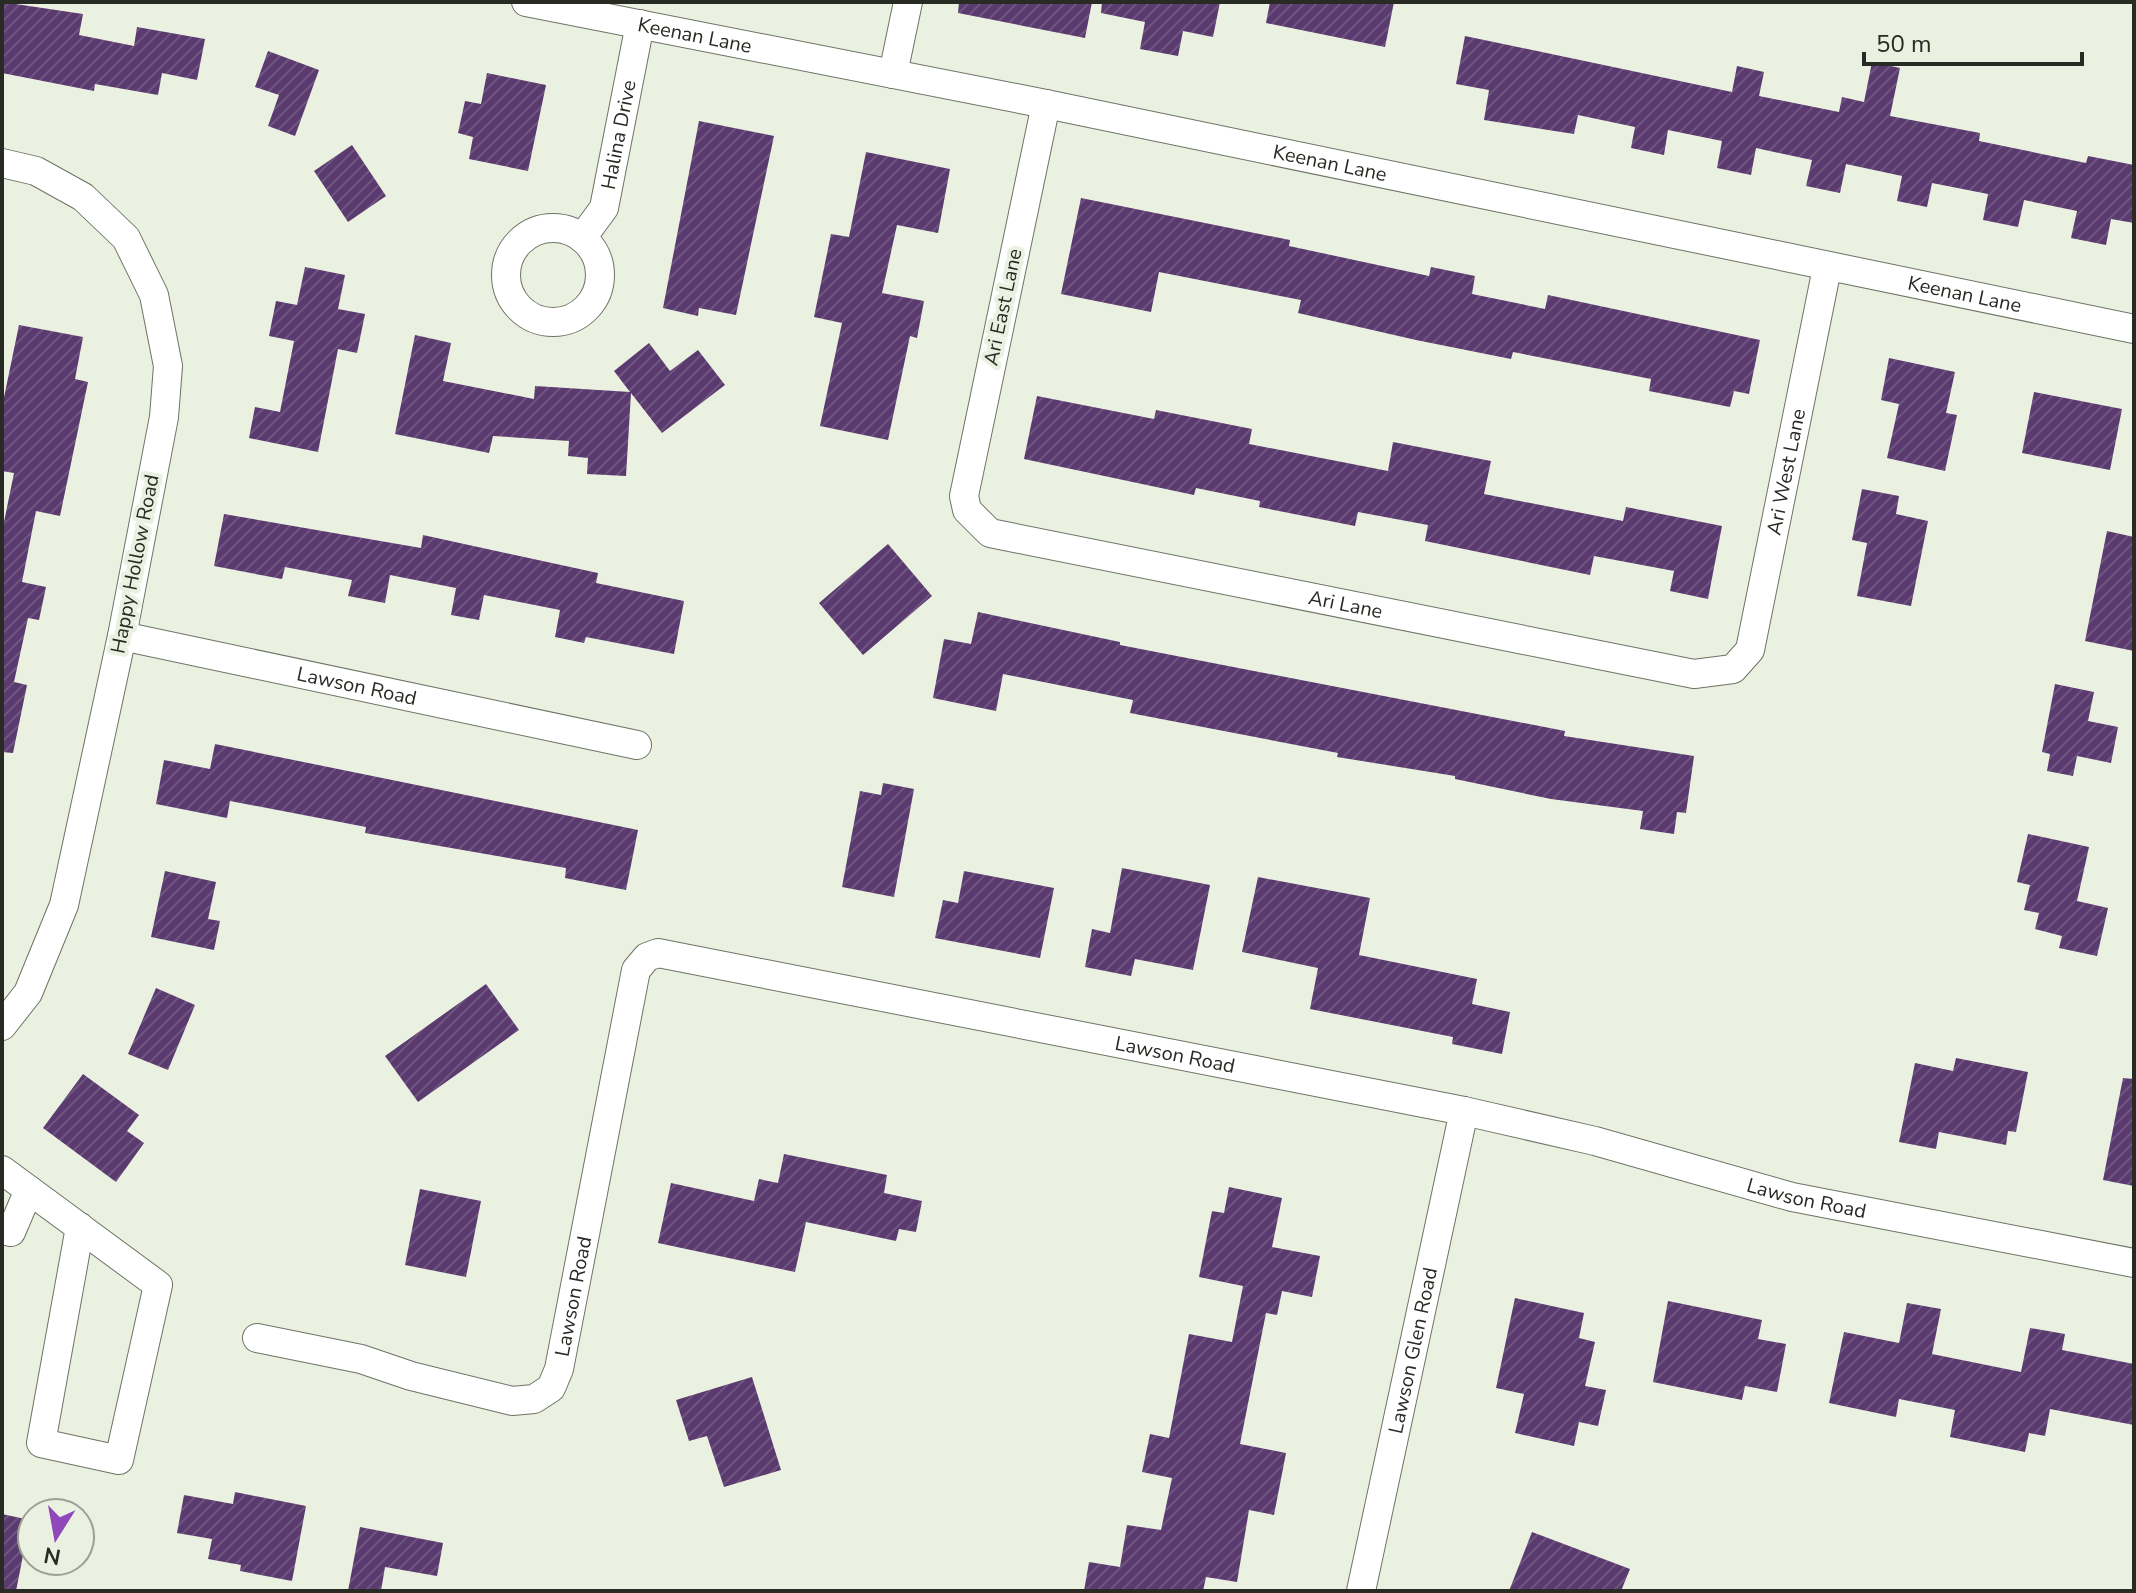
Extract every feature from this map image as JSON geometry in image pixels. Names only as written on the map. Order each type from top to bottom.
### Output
[{"type":"street","name":"Keenan Lane","points":[[526,2],[1046,104],[1827,268],[2134,329]]},
{"type":"street","points":[[893,74],[908,2]]},
{"type":"street","name":"Halina Drive","points":[[582,238],[604,208],[640,24]]},
{"type":"street","name":"Ari East Lane","points":[[967,510],[964,496],[1046,104]]},
{"type":"street","name":"Happy Hollow Road","points":[[2,163],[36,171],[83,197],[126,238],[154,295],[168,366],[165,404],[122,636],[64,905],[28,993],[2,1026]]},
{"type":"street","name":"Ari West Lane","points":[[1733,669],[1750,650],[1827,268]]},
{"type":"street","name":"Ari Lane","points":[[967,510],[990,533],[1694,674],[1733,669]]},
{"type":"street","name":"Lawson Road","points":[[122,636],[637,745]]},
{"type":"street","name":"Lawson Road","points":[[257,1338],[361,1359],[411,1376],[512,1401],[534,1399],[551,1388],[559,1369],[636,970],[647,957],[658,953],[1464,1111],[1595,1141],[1792,1197],[2134,1263]]},
{"type":"street","name":"Lawson Glen Road","points":[[1361,1591],[1464,1111]]},
{"type":"street","points":[[2,1170],[80,1227],[158,1285],[119,1460],[41,1443],[80,1227]]},
{"type":"street","points":[[2,1230],[11,1232],[29,1190]]},
{"type":"building","points":[[2,2],[83,14],[79,35],[134,46],[137,27],[205,39],[197,80],[162,73],[158,95],[95,84],[94,91],[2,73]]},
{"type":"building","points":[[959,2],[1092,2],[1085,38],[958,13]]},
{"type":"building","points":[[1102,2],[1220,2],[1213,37],[1183,31],[1178,56],[1140,49],[1145,22],[1101,13]]},
{"type":"building","points":[[1270,2],[1394,2],[1385,47],[1266,23]]},
{"type":"building","points":[[1465,36],[1732,92],[1737,66],[1764,72],[1759,96],[1839,112],[1842,97],[1864,102],[1872,62],[1900,68],[1890,116],[1980,133],[1979,141],[2086,163],[2088,156],[2134,165],[2134,223],[2111,219],[2106,245],[2071,238],[2077,211],[2024,200],[2018,227],[1983,220],[1988,194],[1932,183],[1927,207],[1897,201],[1902,176],[1846,164],[1840,193],[1806,186],[1812,160],[1756,148],[1751,175],[1717,168],[1722,141],[1668,130],[1664,155],[1631,148],[1635,127],[1578,115],[1574,134],[1484,120],[1489,90],[1456,84]]},
{"type":"building","points":[[268,51],[319,70],[295,136],[268,126],[279,95],[255,87]]},
{"type":"building","points":[[487,73],[546,85],[528,171],[469,159],[473,137],[458,133],[465,101],[481,104]]},
{"type":"building","points":[[699,121],[774,136],[736,315],[699,308],[698,316],[663,308]]},
{"type":"building","points":[[352,145],[386,196],[348,222],[314,171]]},
{"type":"building","points":[[866,152],[950,169],[938,233],[897,225],[882,293],[924,301],[917,338],[910,336],[888,440],[820,426],[842,323],[814,317],[831,234],[849,237]]},
{"type":"building","points":[[1081,198],[1290,240],[1289,246],[1429,276],[1431,267],[1475,276],[1472,294],[1545,309],[1548,295],[1760,340],[1749,394],[1734,391],[1730,407],[1649,391],[1651,379],[1513,352],[1511,359],[1416,340],[1298,313],[1301,300],[1159,272],[1151,312],[1061,294]]},
{"type":"building","points":[[305,267],[345,275],[338,309],[365,314],[357,353],[338,349],[318,452],[249,438],[255,407],[280,412],[294,341],[269,336],[276,301],[297,305]]},
{"type":"building","points":[[19,325],[83,337],[75,379],[88,382],[60,516],[36,511],[22,582],[46,587],[39,620],[28,618],[14,682],[27,685],[13,753],[2,752],[2,532],[14,473],[2,471],[2,407]]},
{"type":"building","points":[[415,335],[451,343],[443,381],[534,399],[535,386],[630,392],[614,371],[649,343],[670,371],[698,350],[725,385],[662,433],[631,393],[626,476],[587,474],[588,458],[568,456],[569,441],[493,436],[489,453],[395,434]]},
{"type":"building","points":[[1889,358],[1955,372],[1946,413],[1957,415],[1945,471],[1887,458],[1899,404],[1881,400]]},
{"type":"building","points":[[2034,392],[2122,409],[2110,470],[2022,453]]},
{"type":"building","points":[[1037,396],[1154,419],[1156,410],[1252,429],[1249,444],[1388,471],[1393,442],[1491,461],[1484,494],[1623,521],[1626,507],[1722,526],[1708,599],[1670,591],[1674,571],[1594,556],[1590,575],[1425,541],[1428,525],[1358,512],[1355,526],[1259,507],[1260,501],[1196,488],[1194,495],[1024,459]]},
{"type":"building","points":[[1862,489],[1899,496],[1896,514],[1928,521],[1911,606],[1857,596],[1867,543],[1852,540]]},
{"type":"building","points":[[224,514],[421,548],[423,535],[598,573],[596,583],[684,601],[674,654],[586,637],[584,643],[555,637],[560,610],[484,595],[479,620],[451,615],[456,588],[390,575],[385,603],[348,596],[352,580],[285,567],[282,579],[214,566]]},
{"type":"building","points":[[2107,531],[2134,537],[2134,651],[2085,641]]},
{"type":"building","points":[[888,544],[932,596],[863,655],[819,603]]},
{"type":"building","points":[[978,612],[1120,642],[1120,645],[1565,731],[1564,736],[1694,756],[1686,813],[1677,812],[1674,834],[1640,829],[1643,811],[1551,799],[1455,779],[1455,776],[1337,757],[1338,753],[1130,713],[1133,700],[1003,674],[996,711],[933,698],[944,639],[971,644]]},
{"type":"building","points":[[2055,684],[2094,692],[2088,721],[2118,727],[2111,763],[2077,756],[2073,776],[2047,771],[2050,754],[2042,752]]},
{"type":"building","points":[[215,744],[638,830],[626,890],[565,878],[566,868],[365,833],[366,827],[230,801],[227,818],[156,804],[164,760],[210,769]]},
{"type":"building","points":[[883,783],[914,789],[894,897],[842,887],[860,791],[881,795]]},
{"type":"building","points":[[2028,834],[2089,847],[2077,901],[2108,908],[2097,956],[2059,948],[2062,936],[2035,929],[2039,913],[2024,910],[2030,885],[2017,882]]},
{"type":"building","points":[[1122,868],[1210,885],[1193,970],[1135,959],[1131,976],[1085,967],[1092,929],[1110,933]]},
{"type":"building","points":[[165,871],[216,882],[208,919],[220,921],[214,950],[151,937]]},
{"type":"building","points":[[964,871],[1054,888],[1040,958],[935,938],[943,900],[958,903]]},
{"type":"building","points":[[1258,877],[1370,898],[1359,955],[1477,979],[1472,1004],[1510,1012],[1502,1054],[1452,1044],[1453,1037],[1310,1009],[1318,968],[1242,952]]},
{"type":"building","points":[[486,984],[519,1030],[418,1102],[385,1056]]},
{"type":"building","points":[[156,988],[195,1005],[168,1070],[128,1054]]},
{"type":"building","points":[[1956,1058],[2028,1072],[2016,1132],[2008,1131],[2006,1145],[1939,1132],[1936,1149],[1899,1142],[1915,1063],[1953,1071]]},
{"type":"building","points":[[83,1074],[139,1115],[127,1131],[144,1143],[116,1182],[43,1128]]},
{"type":"building","points":[[2123,1078],[2134,1079],[2134,1186],[2103,1180]]},
{"type":"building","points":[[784,1154],[887,1175],[884,1193],[922,1201],[916,1232],[899,1229],[896,1241],[806,1222],[795,1272],[658,1243],[671,1183],[754,1201],[759,1179],[778,1183]]},
{"type":"building","points":[[1229,1187],[1282,1198],[1272,1247],[1320,1256],[1312,1297],[1282,1291],[1277,1315],[1266,1313],[1240,1444],[1286,1453],[1274,1515],[1249,1510],[1237,1582],[1206,1577],[1203,1591],[1084,1591],[1089,1562],[1120,1567],[1127,1525],[1161,1530],[1172,1478],[1142,1472],[1150,1434],[1169,1438],[1189,1334],[1232,1342],[1243,1286],[1199,1277],[1212,1211],[1224,1213]]},
{"type":"building","points":[[420,1189],[481,1201],[466,1277],[405,1265]]},
{"type":"building","points":[[1515,1298],[1584,1313],[1579,1338],[1595,1342],[1585,1386],[1606,1390],[1598,1426],[1579,1422],[1574,1446],[1515,1433],[1524,1394],[1496,1388]]},
{"type":"building","points":[[1668,1301],[1762,1320],[1758,1339],[1786,1344],[1777,1392],[1745,1386],[1742,1400],[1653,1382]]},
{"type":"building","points":[[1907,1303],[1941,1309],[1932,1354],[2021,1372],[2030,1328],[2065,1334],[2062,1350],[2134,1364],[2134,1425],[2050,1409],[2045,1436],[2029,1433],[2025,1452],[1950,1437],[1955,1410],[1899,1399],[1896,1417],[1829,1403],[1844,1332],[1899,1343]]},
{"type":"building","points":[[752,1377],[781,1470],[724,1487],[707,1436],[689,1441],[676,1400]]},
{"type":"building","points":[[235,1492],[306,1506],[292,1581],[240,1571],[241,1565],[208,1559],[212,1539],[177,1533],[184,1495],[233,1504]]},
{"type":"building","points":[[2,1514],[16,1517],[16,1577],[19,1577],[16,1591],[2,1591]]},
{"type":"building","points":[[360,1527],[443,1543],[437,1576],[385,1567],[381,1591],[348,1591]]},
{"type":"building","points":[[1532,1532],[1630,1569],[1621,1591],[1509,1591]]}]
